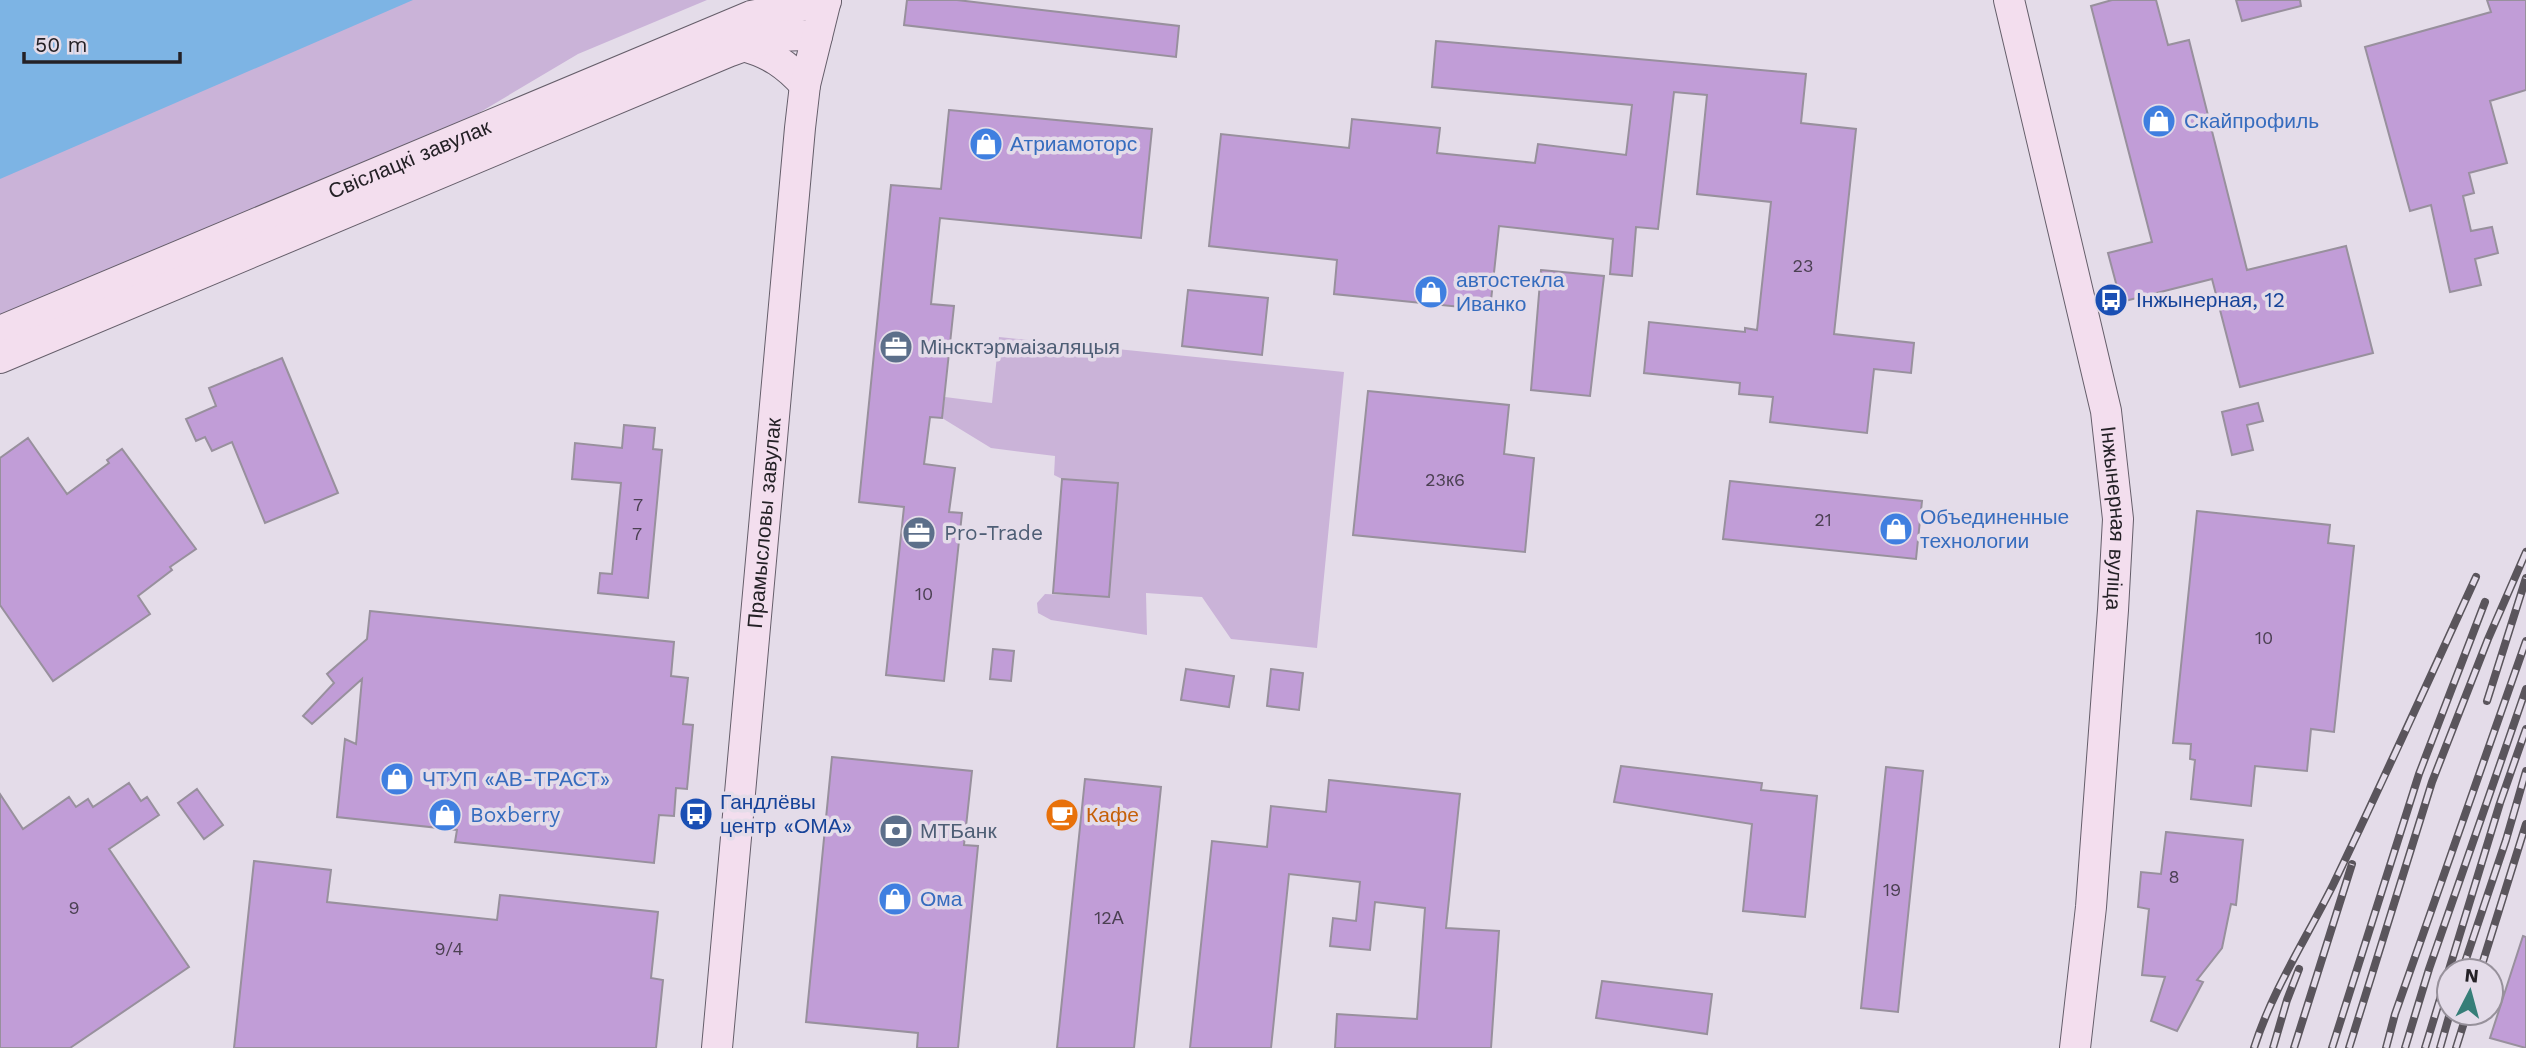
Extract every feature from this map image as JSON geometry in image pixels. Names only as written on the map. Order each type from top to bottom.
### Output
[{"type":"street","name":"Інжынерная вуліца","points":[[2009,0],[2106,411],[2118,519],[2092,895],[2075,1048]]},
{"type":"street","name":"Прамысловы завулак","points":[[717,1048],[805,85],[826,1]]},
{"type":"street","name":"Свіслацкі завулак","points":[[0,331],[751,16],[826,1]]},
{"type":"street","name":"Свіслацкі завулак","points":[[0,358],[743,46],[766,37],[790,34],[817,36]]},
{"type":"street","points":[[743,46],[763,51],[781,62],[805,85]]},
{"type":"shaded area","points":[[0,0],[707,0],[578,54],[467,120],[0,320]]},
{"type":"shaded area","points":[[999,337],[1344,372],[1317,648],[1231,639],[1202,597],[1146,593],[1147,635],[1051,620],[1038,613],[1037,603],[1045,594],[1109,597],[1118,484],[1062,479],[1054,475],[1055,456],[991,448],[942,418],[945,397],[992,403]]},
{"type":"water","points":[[0,0],[413,0],[0,179]]},
{"type":"building","points":[[907,0],[957,0],[1179,26],[1176,57],[904,25]]},
{"type":"building","points":[[2112,0],[2156,0],[2168,45],[2189,40],[2247,270],[2346,246],[2373,353],[2240,387],[2212,279],[2121,302],[2108,253],[2152,242],[2091,6]]},
{"type":"building","points":[[2236,0],[2300,0],[2301,6],[2242,21]]},
{"type":"building","points":[[2487,0],[2526,0],[2526,90],[2490,101],[2507,163],[2469,173],[2474,193],[2463,196],[2471,231],[2492,227],[2498,253],[2475,259],[2481,285],[2450,292],[2431,205],[2410,211],[2365,47],[2491,12]]},
{"type":"building","points":[[1436,41],[1806,74],[1801,123],[1856,129],[1834,334],[1914,343],[1911,373],[1874,369],[1867,433],[1770,422],[1773,397],[1739,394],[1740,383],[1644,373],[1649,322],[1745,332],[1745,328],[1757,330],[1771,202],[1697,194],[1707,95],[1674,92],[1658,229],[1636,227],[1632,276],[1610,274],[1613,239],[1499,226],[1490,310],[1334,294],[1337,260],[1209,246],[1221,134],[1349,148],[1352,119],[1440,128],[1437,153],[1535,163],[1538,144],[1626,155],[1632,105],[1432,87]]},
{"type":"building","points":[[949,110],[1152,129],[1141,238],[940,218],[931,304],[954,306],[942,418],[930,417],[924,464],[955,468],[949,512],[962,513],[944,681],[886,675],[904,507],[859,502],[891,185],[941,189]]},
{"type":"building","points":[[1541,270],[1604,276],[1590,396],[1531,390]]},
{"type":"building","points":[[1188,290],[1268,298],[1262,355],[1182,346]]},
{"type":"building","points":[[282,358],[338,493],[265,523],[232,442],[212,451],[205,437],[196,441],[186,419],[216,406],[209,388]]},
{"type":"building","points":[[1368,391],[1509,405],[1504,454],[1534,458],[1525,552],[1353,535]]},
{"type":"building","points":[[2258,403],[2263,421],[2247,425],[2253,450],[2232,455],[2222,412]]},
{"type":"building","points":[[624,425],[655,428],[653,449],[662,450],[648,598],[598,593],[600,573],[612,574],[621,483],[572,479],[575,443],[622,448]]},
{"type":"building","points":[[28,438],[67,494],[109,463],[107,460],[122,449],[196,549],[170,567],[172,570],[138,596],[150,614],[53,681],[0,605],[0,458]]},
{"type":"building","points":[[1062,479],[1118,483],[1109,597],[1053,593]]},
{"type":"building","points":[[1730,481],[1922,501],[1916,559],[1723,539]]},
{"type":"building","points":[[2197,511],[2330,525],[2328,543],[2354,546],[2334,732],[2311,729],[2307,771],[2255,766],[2251,806],[2191,799],[2195,760],[2190,759],[2191,744],[2173,743]]},
{"type":"building","points":[[370,611],[674,642],[671,676],[688,678],[683,724],[693,725],[687,789],[676,788],[674,816],[659,815],[654,863],[455,842],[457,830],[337,817],[345,739],[356,744],[362,679],[312,724],[303,716],[334,683],[327,674],[367,639]]},
{"type":"building","points":[[993,649],[1014,651],[1011,681],[990,679]]},
{"type":"building","points":[[1186,669],[1234,676],[1229,707],[1181,700]]},
{"type":"building","points":[[1271,669],[1303,673],[1299,710],[1267,706]]},
{"type":"building","name":"Ома","points":[[832,757],[972,771],[964,845],[978,846],[958,1048],[917,1048],[918,1033],[806,1022]]},
{"type":"building","points":[[1621,766],[1762,783],[1761,790],[1817,796],[1805,917],[1743,911],[1752,824],[1614,802]]},
{"type":"building","points":[[1886,767],[1923,771],[1898,1012],[1861,1008]]},
{"type":"building","points":[[1085,779],[1161,787],[1134,1048],[1057,1048]]},
{"type":"building","points":[[1329,780],[1460,794],[1446,928],[1499,931],[1491,1048],[1335,1048],[1337,1014],[1417,1019],[1425,908],[1375,902],[1370,950],[1330,946],[1333,918],[1356,921],[1360,882],[1289,874],[1271,1048],[1190,1048],[1212,841],[1267,847],[1271,806],[1326,812]]},
{"type":"building","points":[[129,783],[141,801],[147,797],[159,815],[109,849],[189,967],[70,1048],[0,1048],[0,794],[23,829],[69,797],[76,807],[88,799],[93,807]]},
{"type":"building","points":[[197,789],[223,825],[204,839],[178,803]]},
{"type":"building","points":[[2166,832],[2243,840],[2236,905],[2231,904],[2222,948],[2197,980],[2203,982],[2177,1031],[2151,1021],[2165,977],[2142,975],[2149,909],[2138,907],[2141,872],[2161,874]]},
{"type":"building","points":[[254,861],[331,870],[327,902],[497,920],[500,895],[658,912],[651,978],[663,980],[656,1048],[234,1048]]},
{"type":"building","points":[[2523,936],[2526,937],[2526,1048],[2490,1038],[2494,1027],[2505,1027],[2505,992]]},
{"type":"building","points":[[1602,981],[1712,994],[1707,1034],[1596,1018]]},
{"type":"railway","points":[[2349,1048],[2432,782],[2488,639],[2526,552]]},
{"type":"railway","points":[[2254,1048],[2270,1006],[2333,885],[2476,577]]},
{"type":"railway","points":[[2487,701],[2526,578]]},
{"type":"railway","points":[[2332,1048],[2419,774],[2485,602]]},
{"type":"railway","points":[[2386,1048],[2395,1014],[2526,641]]},
{"type":"railway","points":[[2405,1048],[2429,969],[2526,689]]},
{"type":"railway","points":[[2425,1048],[2500,803],[2526,729]]},
{"type":"railway","points":[[2467,957],[2526,771]]},
{"type":"railway","points":[[2484,957],[2526,824]]},
{"type":"railway","points":[[2294,1048],[2352,864]]},
{"type":"railway","points":[[2273,1048],[2299,969]]},
{"type":"railway","points":[[2440,1048],[2446,1027]]},
{"type":"railway","points":[[2456,1048],[2463,1027]]},
{"type":"place","name":"Скайпрофиль","points":[[2159,121]]},
{"type":"place","name":"Атриамоторс","points":[[986,144]]},
{"type":"place","name":"автостекла Иванко","points":[[1431,292]]},
{"type":"place","name":"Інжынерная, 12","points":[[2111,300]]},
{"type":"place","name":"Мінсктэрмаізаляцыя","points":[[896,347]]},
{"type":"place","name":"Объединенные технологии","points":[[1896,529]]},
{"type":"place","name":"Pro-Trade","points":[[919,533]]},
{"type":"place","name":"ЧТУП «АВ-ТРАСТ»","points":[[397,779]]},
{"type":"place","name":"Гандлёвы центр «ОМА»","points":[[696,814]]},
{"type":"place","name":"Boxberry","points":[[445,815]]},
{"type":"place","name":"Кафе","points":[[1062,815]]},
{"type":"place","name":"МТБанк","points":[[896,831]]},
{"type":"place","name":"Ома","points":[[895,899]]}]
